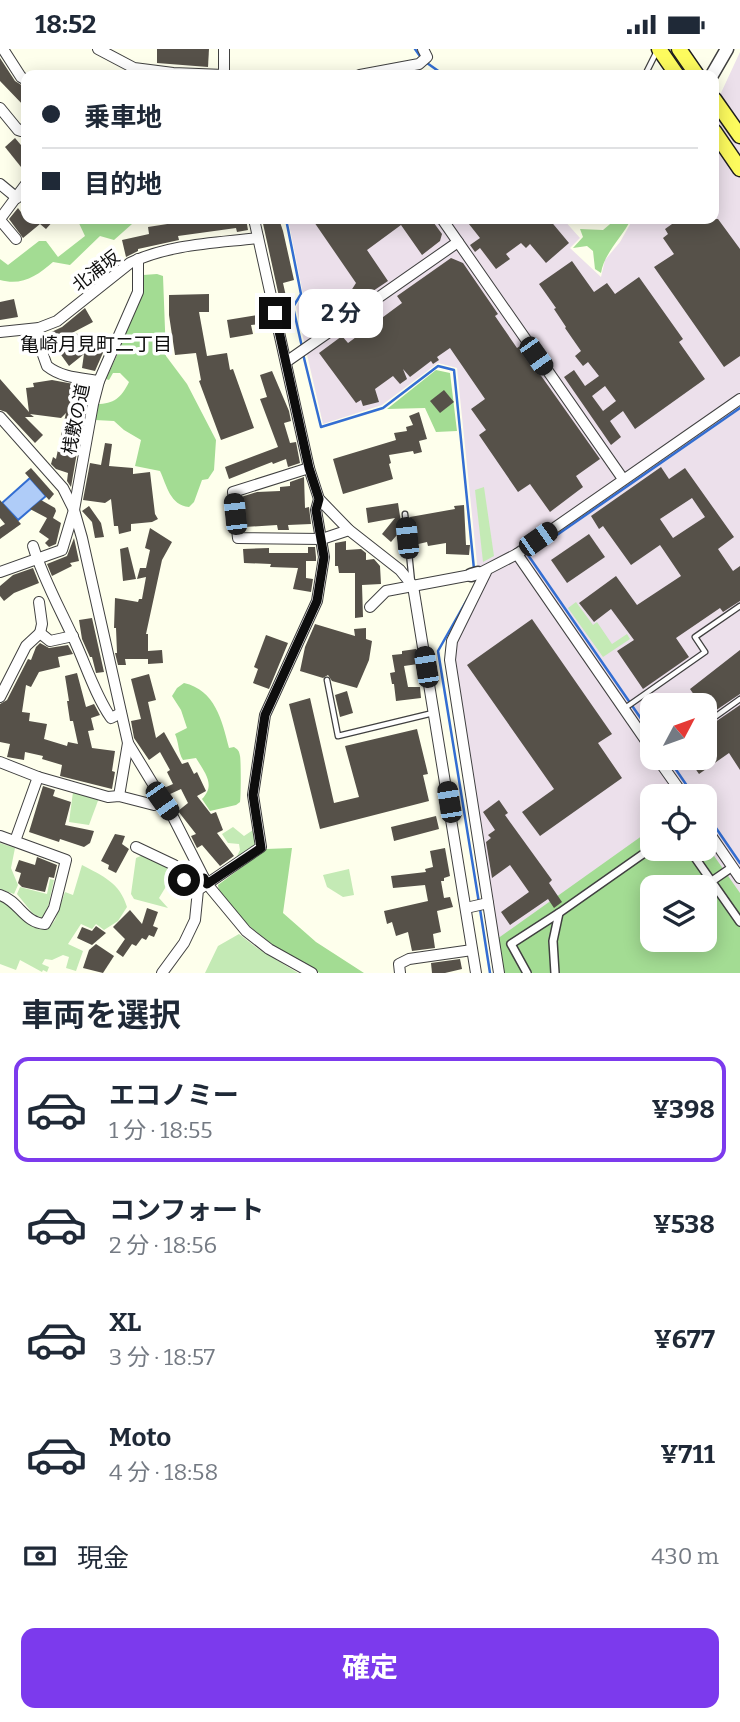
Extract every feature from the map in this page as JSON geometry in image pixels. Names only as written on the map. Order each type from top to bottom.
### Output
[{"type":"main road","points":[[679,49],[694,70]]},
{"type":"main road","points":[[719,106],[740,136]]},
{"type":"main road","points":[[719,138],[740,169]]},
{"type":"street","points":[[3,49],[21,77]]},
{"type":"street","points":[[98,49],[134,68],[150,70]]},
{"type":"street","points":[[224,49],[224,70]]},
{"type":"street","points":[[715,70],[727,49]]},
{"type":"street","points":[[377,70],[423,56]]},
{"type":"street","points":[[0,109],[21,131]]},
{"type":"street","points":[[0,184],[17,198]]},
{"type":"street","points":[[16,239],[0,220],[21,192]]},
{"type":"street","points":[[255,224],[309,468],[319,499],[349,530],[400,570],[412,586],[476,973]]},
{"type":"street","points":[[445,224],[623,479]]},
{"type":"street","name":"北浦坂","points":[[0,332],[40,328],[57,321],[138,259],[161,251],[258,238]]},
{"type":"street","points":[[286,362],[458,242]]},
{"type":"street","name":"桟敷の道","points":[[37,560],[62,550],[74,509],[99,380],[138,292],[138,259]]},
{"type":"street","points":[[40,328],[37,338],[50,369],[60,375],[99,380]]},
{"type":"street","points":[[370,607],[383,593],[479,573],[517,554],[740,399]]},
{"type":"street","points":[[0,417],[63,488],[74,509],[128,743],[185,838],[205,881],[246,931],[269,949],[312,973]]},
{"type":"street","points":[[309,468],[233,492],[237,536],[241,539],[321,539],[349,530]]},
{"type":"street","points":[[162,973],[184,943],[195,920],[198,890],[205,881],[261,848],[253,795],[265,715],[317,601],[324,557],[316,510],[319,499]]},
{"type":"street","points":[[33,546],[46,585],[102,705],[111,718],[121,713]]},
{"type":"street","points":[[517,554],[640,732]]},
{"type":"street","points":[[0,572],[37,560]]},
{"type":"street","points":[[479,573],[452,641],[450,660],[484,904],[499,973]]},
{"type":"street","points":[[0,697],[26,646],[40,633],[42,624],[39,602]]},
{"type":"street","points":[[40,633],[50,641],[72,636]]},
{"type":"street","points":[[119,796],[128,743]]},
{"type":"street","points":[[0,762],[38,777],[108,797],[119,796],[154,806],[162,801]]},
{"type":"street","points":[[15,841],[38,777]]},
{"type":"street","points":[[0,836],[66,860],[54,908],[44,924],[29,919],[12,899],[0,895]]},
{"type":"street","points":[[717,844],[740,878]]},
{"type":"street","points":[[136,847],[174,865],[190,883],[205,881]]},
{"type":"street","points":[[527,973],[511,944],[640,856]]},
{"type":"street","points":[[717,877],[727,870]]},
{"type":"street","points":[[717,888],[740,922]]},
{"type":"street","points":[[466,908],[484,904]]},
{"type":"street","points":[[555,973],[553,941],[559,913]]},
{"type":"street","points":[[400,973],[400,964],[409,959],[472,950]]},
{"type":"lane","points":[[405,514],[412,586]]},
{"type":"lane","points":[[624,709],[705,652],[695,636],[740,606]]},
{"type":"lane","points":[[327,680],[338,736],[434,712]]},
{"type":"lane","points":[[718,715],[740,699]]},
{"type":"shaded area","points":[[740,52],[740,973],[496,973],[445,647],[479,583],[457,368],[438,363],[382,405],[323,424],[296,307],[303,294],[289,224],[567,224],[580,238],[570,248],[601,277],[605,260],[630,224],[719,224],[719,97]]},
{"type":"green space","points":[[79,224],[132,224],[114,240],[100,236],[70,265],[53,262],[29,279],[15,282],[0,280],[0,259],[8,265],[39,241],[46,241],[58,257],[85,236]]},
{"type":"green space","points":[[610,224],[628,224],[606,259],[601,273],[595,269],[593,251],[587,246],[573,248],[583,237],[580,229],[603,230]]},
{"type":"green space","points":[[143,275],[163,276],[166,356],[187,384],[216,440],[214,470],[208,479],[202,480],[194,502],[189,507],[173,499],[160,471],[135,466],[141,440],[114,421],[95,420],[97,404],[116,399],[129,382],[120,373],[113,373],[109,380],[106,379],[139,303]]},
{"type":"green space","points":[[436,370],[450,373],[457,431],[436,432],[425,408],[387,409]]},
{"type":"green space","points":[[484,487],[494,556],[483,562],[475,490]]},
{"type":"green space","points":[[576,602],[593,625],[597,622],[612,644],[627,634],[630,639],[603,657],[568,608]]},
{"type":"green space","points":[[184,683],[195,687],[210,699],[220,717],[229,748],[234,747],[239,751],[240,802],[236,805],[210,811],[202,799],[209,784],[206,774],[196,758],[183,760],[181,757],[175,734],[187,728],[181,710],[172,696]]},
{"type":"green space","points":[[73,792],[99,798],[89,825],[69,822]]},
{"type":"green space","points":[[233,827],[244,836],[253,830],[256,832],[259,845],[235,860],[240,850],[239,844],[228,843],[222,834]]},
{"type":"green space","points":[[640,837],[640,861],[717,860],[740,893],[740,973],[502,973],[497,939]]},
{"type":"green space","points":[[0,843],[15,848],[11,868],[18,885],[14,894],[0,889]]},
{"type":"green space","points":[[292,848],[283,913],[316,942],[364,973],[320,973],[309,968],[245,922],[222,895],[218,885],[266,849]]},
{"type":"green space","points":[[143,855],[165,864],[173,875],[159,898],[168,908],[134,899],[131,894],[136,858]]},
{"type":"green space","points":[[82,865],[110,881],[120,892],[127,907],[118,921],[104,930],[96,924],[92,929],[81,924],[68,944],[83,951],[76,971],[66,968],[69,957],[63,955],[52,960],[45,959],[42,964],[49,967],[47,972],[20,960],[16,970],[0,964],[0,900],[27,922],[49,928],[55,920],[65,892],[73,895]]},
{"type":"green space","points":[[349,869],[354,895],[343,897],[327,887],[323,875]]},
{"type":"green space","points":[[50,879],[54,880],[48,907],[42,918],[34,915],[17,894],[20,887],[47,894]]},
{"type":"green space","points":[[239,934],[298,973],[205,973],[218,946]]},
{"type":"water","points":[[30,478],[46,496],[18,520],[2,503]]},
{"type":"building","points":[[157,49],[209,49],[208,67],[157,63]]},
{"type":"building","points":[[0,58],[15,81],[21,85],[21,103],[0,81]]},
{"type":"building","points":[[15,138],[21,145],[21,167],[5,147]]},
{"type":"building","points":[[18,208],[21,212],[21,224],[40,224],[23,238],[9,219]]},
{"type":"building","points":[[719,220],[740,249],[740,356],[724,367],[654,267],[674,254],[663,238],[668,234],[665,229],[672,224],[719,224]]},
{"type":"building","points":[[167,224],[247,224],[248,230],[237,232],[236,228],[178,236],[179,240],[138,249],[126,257],[122,240],[149,234],[148,227]]},
{"type":"building","points":[[263,224],[281,224],[294,280],[283,283],[292,323],[285,324]]},
{"type":"building","points":[[315,224],[435,224],[442,234],[440,241],[422,255],[401,225],[367,250],[388,281],[355,303],[347,297],[356,283]]},
{"type":"building","points":[[469,224],[553,224],[569,243],[546,263],[530,244],[526,248],[521,243],[506,254],[510,259],[496,269],[480,248],[475,252],[470,245],[480,238]]},
{"type":"building","points":[[451,258],[463,263],[498,314],[495,316],[517,348],[520,346],[600,459],[576,476],[583,487],[550,512],[530,484],[518,492],[479,435],[486,430],[471,409],[485,399],[450,348],[437,357],[439,360],[433,364],[431,361],[410,377],[403,369],[407,379],[400,384],[393,376],[375,389],[379,402],[363,406],[361,400],[356,403],[319,353],[342,336],[348,343],[402,303],[397,296]]},
{"type":"building","points":[[572,261],[594,292],[607,283],[615,294],[639,277],[683,339],[679,342],[705,379],[635,429],[623,411],[610,421],[621,437],[611,445],[564,377],[574,370],[585,386],[599,376],[588,362],[583,366],[575,356],[581,351],[539,284]],"holes":[[[605,386],[616,401],[603,411],[592,396]]]},
{"type":"building","points":[[209,294],[209,312],[199,312],[207,356],[227,353],[230,370],[233,369],[254,428],[221,440],[199,381],[196,353],[175,355],[169,315],[169,295]]},
{"type":"building","points":[[320,297],[328,308],[334,304],[341,313],[320,327],[313,317],[308,320],[302,310]]},
{"type":"building","points":[[14,299],[18,317],[0,320],[0,302]]},
{"type":"building","points":[[85,308],[93,322],[72,333],[109,339],[95,371],[82,368],[84,354],[69,366],[59,352],[57,353],[51,337],[47,339],[45,335],[62,327]]},
{"type":"building","points":[[257,315],[259,324],[251,325],[253,334],[230,338],[227,320]]},
{"type":"building","points":[[272,371],[289,411],[291,421],[284,423],[290,443],[296,442],[300,463],[288,467],[286,459],[273,464],[272,462],[229,479],[225,467],[278,447],[260,399],[267,397],[260,375]]},
{"type":"building","points":[[0,379],[29,412],[26,388],[34,387],[33,383],[52,380],[90,387],[83,420],[68,418],[64,422],[66,413],[61,418],[30,414],[34,417],[25,417],[43,435],[35,443],[6,412],[0,410]]},
{"type":"building","points":[[444,390],[454,402],[440,413],[430,401]]},
{"type":"building","points":[[419,412],[427,439],[419,441],[422,452],[389,455],[393,479],[343,494],[333,459],[396,440],[394,433],[407,431],[406,427],[413,425],[409,416]]},
{"type":"building","points":[[62,431],[80,435],[71,487],[67,481],[68,473],[51,464],[53,457],[56,459]]},
{"type":"building","points":[[105,443],[112,444],[109,466],[133,468],[133,474],[150,472],[155,514],[158,519],[131,524],[131,531],[119,534],[118,526],[114,526],[111,499],[105,503],[83,500],[90,463],[101,465]]},
{"type":"building","points":[[661,467],[669,479],[685,468],[734,537],[718,549],[733,571],[740,566],[740,601],[723,612],[720,608],[676,638],[689,657],[643,689],[617,651],[634,640],[611,609],[594,622],[579,603],[616,576],[637,605],[681,576],[660,545],[631,565],[603,526],[599,529],[591,516]],"holes":[[[692,498],[705,517],[673,538],[660,519]]]},
{"type":"building","points":[[31,468],[54,494],[49,500],[25,473]]},
{"type":"building","points":[[304,477],[305,508],[309,507],[311,524],[288,525],[289,530],[278,530],[277,525],[244,527],[241,497],[257,492],[280,491],[280,487],[290,486],[290,482]]},
{"type":"building","points":[[0,500],[21,524],[0,539],[0,527],[5,524],[0,518]]},
{"type":"building","points":[[41,500],[55,508],[53,518],[61,523],[56,544],[49,547],[45,543],[49,539],[39,532],[47,518],[30,509]]},
{"type":"building","points":[[398,503],[402,529],[391,542],[382,534],[395,518],[368,523],[366,508]]},
{"type":"building","points":[[464,505],[469,555],[446,554],[446,543],[428,546],[427,542],[414,545],[410,517]]},
{"type":"building","points":[[89,506],[101,523],[104,537],[95,538],[92,522],[82,511]]},
{"type":"building","points":[[150,528],[172,542],[162,560],[146,634],[148,651],[162,650],[163,663],[148,664],[148,659],[125,659],[126,665],[118,665],[115,653],[115,598],[138,602],[142,599],[146,577],[137,579],[140,568],[146,568],[150,550],[145,548]]},
{"type":"building","points":[[589,534],[605,557],[567,583],[551,560]]},
{"type":"building","points":[[74,538],[79,561],[70,563],[72,566],[52,576],[47,564],[67,556]]},
{"type":"building","points":[[346,541],[346,550],[361,549],[366,553],[366,560],[374,559],[380,566],[381,584],[362,585],[363,617],[355,618],[355,573],[339,573],[338,566],[335,566],[335,543]]},
{"type":"building","points":[[128,547],[136,579],[123,581],[120,549]]},
{"type":"building","points":[[308,547],[315,547],[316,557],[316,561],[306,561],[306,578],[313,579],[311,592],[293,589],[298,568],[244,563],[243,549],[269,548],[269,553],[308,553]]},
{"type":"building","points":[[33,568],[39,583],[14,593],[4,601],[0,596],[0,586],[13,575]]},
{"type":"building","points":[[92,618],[104,672],[96,673],[92,657],[82,639],[79,620]]},
{"type":"building","points":[[532,619],[612,734],[598,743],[622,778],[540,836],[522,812],[554,789],[467,665]]},
{"type":"building","points":[[315,624],[355,636],[354,629],[366,628],[366,639],[372,641],[369,660],[357,688],[332,681],[328,675],[323,678],[300,671],[305,647]]},
{"type":"building","points":[[266,635],[288,643],[269,689],[253,683],[258,669],[254,667]]},
{"type":"building","points":[[40,643],[49,648],[68,645],[73,654],[58,657],[60,667],[39,672],[31,687],[26,685],[22,712],[30,713],[29,721],[47,724],[44,739],[67,746],[68,742],[78,744],[73,721],[70,721],[65,676],[77,673],[86,707],[94,704],[100,715],[91,718],[94,730],[88,731],[92,748],[115,751],[112,789],[60,776],[62,765],[42,759],[43,756],[25,752],[24,760],[7,757],[10,744],[0,742],[0,704],[7,700],[28,659],[31,660]]},
{"type":"building","points":[[416,649],[418,664],[404,666],[408,687],[420,687],[421,698],[396,701],[390,673],[395,672],[392,655]]},
{"type":"building","points":[[740,650],[740,694],[718,709],[718,693],[693,693],[690,689]]},
{"type":"building","points":[[149,674],[156,700],[148,702],[156,738],[164,732],[182,764],[188,762],[194,774],[197,772],[206,791],[197,796],[211,814],[216,812],[223,830],[217,833],[234,856],[220,866],[202,845],[197,848],[191,836],[196,834],[178,811],[188,803],[181,789],[168,795],[164,788],[173,784],[167,772],[170,770],[160,752],[149,760],[134,738],[131,721],[141,719],[131,679]]},
{"type":"building","points":[[347,691],[353,713],[340,717],[335,695]]},
{"type":"building","points":[[310,698],[334,803],[359,797],[345,746],[417,729],[428,774],[423,775],[429,801],[320,829],[289,704]]},
{"type":"building","points":[[740,705],[740,770],[729,753],[718,761],[718,720]]},
{"type":"building","points":[[43,786],[55,790],[53,796],[71,802],[65,825],[94,831],[90,843],[84,847],[29,832]]},
{"type":"building","points":[[499,800],[508,813],[505,815],[552,880],[549,883],[562,902],[554,908],[548,899],[510,925],[501,912],[529,892],[510,865],[492,878],[486,842],[491,838],[488,835],[495,830],[483,812]]},
{"type":"building","points":[[436,816],[439,829],[394,841],[391,827]]},
{"type":"building","points":[[115,834],[125,836],[122,844],[129,849],[116,873],[101,861]]},
{"type":"building","points":[[445,848],[450,876],[441,881],[444,898],[450,897],[453,907],[437,911],[441,932],[433,934],[435,948],[412,951],[408,932],[396,936],[392,922],[387,924],[384,911],[428,901],[425,885],[393,888],[391,876],[426,872],[425,869],[433,867],[430,851]]},
{"type":"building","points":[[37,857],[57,865],[54,878],[49,877],[45,892],[22,887],[18,883],[21,873],[15,871],[19,860],[35,865]]},
{"type":"building","points":[[147,908],[158,912],[153,926],[158,928],[154,937],[149,935],[146,940],[142,938],[136,946],[132,944],[123,957],[116,952],[125,939],[113,927],[130,910],[142,924]]},
{"type":"building","points":[[96,926],[106,933],[92,945],[77,938],[82,927],[92,931]]},
{"type":"building","points":[[96,944],[114,956],[103,973],[83,968],[89,950]]},
{"type":"building","points":[[460,959],[462,969],[432,973],[431,963]]},
{"type":"waterway","points":[[415,49],[422,59]]},
{"type":"waterway","points":[[427,63],[437,70]]},
{"type":"waterway","points":[[287,224],[301,294],[293,307],[302,347]]},
{"type":"waterway","points":[[303,354],[321,427],[383,408],[438,366],[454,370],[474,569]]},
{"type":"waterway","points":[[640,717],[528,555],[740,408]]},
{"type":"waterway","points":[[468,598],[438,651],[479,903]]},
{"type":"waterway","points":[[676,770],[686,784]]},
{"type":"waterway","points":[[717,829],[740,863]]},
{"type":"waterway","points":[[480,909],[490,973]]},
{"type":"district","name":"亀崎月見町二丁目","points":[[96,344]]},
{"type":"route","points":[[184,880],[195,883],[204,878],[207,884],[261,848],[253,795],[265,715],[317,601],[322,576],[324,557],[316,510],[319,499],[309,468],[275,313]]}]
